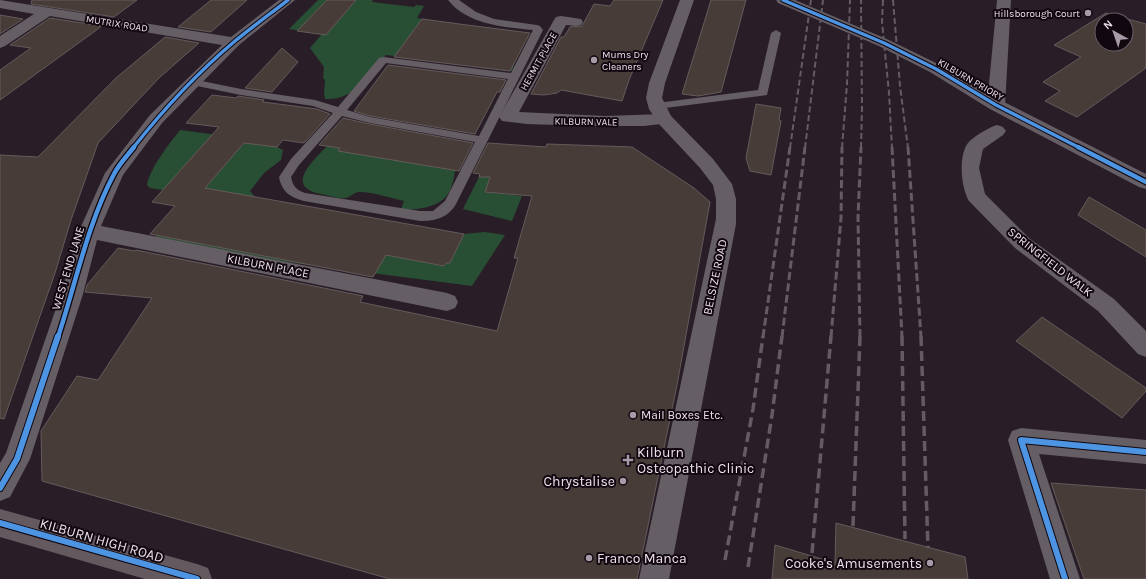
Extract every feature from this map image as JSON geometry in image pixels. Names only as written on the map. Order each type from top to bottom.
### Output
[{"type":"main road","name":"KILBURN HIGH ROAD","points":[[0,522],[197,579]]},
{"type":"street","name":"WEST END LANE","points":[[0,488],[17,459],[72,294],[89,230],[114,173],[156,119],[192,82],[234,42],[288,0]]},
{"type":"street","points":[[660,112],[654,98],[657,83],[687,0]]},
{"type":"street","name":"KILBURN PRIORY","points":[[783,0],[884,43],[936,69],[996,105],[1146,182]]},
{"type":"street","points":[[996,105],[1004,0]]},
{"type":"street","name":"MUTRIX ROAD","points":[[0,4],[234,42]]},
{"type":"street","points":[[0,43],[47,12]]},
{"type":"street","name":"HERMIT PLACE","points":[[508,117],[561,20],[576,22]]},
{"type":"street","name":"KILBURN VALE","points":[[508,117],[573,121],[619,121],[660,112]]},
{"type":"street","name":"BELSIZE ROAD","points":[[654,579],[726,224],[727,202],[723,185],[715,174],[660,112]]},
{"type":"street","name":"SPRINGFIELD WALK","points":[[997,131],[975,146],[970,168],[976,196],[1022,243],[1106,305],[1146,347]]},
{"type":"street","name":"KILBURN PLACE","points":[[89,230],[447,302]]},
{"type":"street","points":[[1065,579],[1021,440],[1146,452]]},
{"type":"lane","points":[[453,0],[477,18],[491,22],[537,28],[538,30],[515,77],[450,204],[443,213],[433,216],[420,216],[292,194],[286,186],[285,177],[295,162],[340,112],[383,60],[515,77]]},
{"type":"lane","points":[[660,112],[763,93],[776,33]]},
{"type":"lane","points":[[192,82],[241,92],[315,103],[340,112],[370,120],[483,140]]},
{"type":"green space","points":[[318,0],[373,0],[372,2],[414,7],[416,5],[424,6],[417,18],[422,19],[412,33],[520,47],[512,71],[386,55],[367,78],[353,91],[345,96],[325,99],[325,80],[323,78],[324,67],[310,48],[322,34],[289,29]]},
{"type":"green space","points":[[180,130],[240,138],[203,146],[163,190],[150,188],[147,185],[152,171],[160,156]]},
{"type":"green space","points":[[246,142],[277,147],[283,150],[281,160],[264,173],[250,191],[255,197],[386,255],[444,266],[446,263],[450,263],[464,234],[485,232],[505,235],[472,286],[157,245],[156,236],[192,196],[205,188],[234,153]]},
{"type":"green space","points":[[327,146],[456,167],[450,191],[444,198],[433,205],[420,209],[401,209],[404,201],[382,195],[357,192],[347,198],[342,198],[310,191],[304,186],[303,179],[305,173],[309,165]]},
{"type":"green space","points":[[479,177],[490,177],[486,192],[522,196],[512,221],[463,209]]},
{"type":"building","points":[[32,0],[137,0],[114,17],[31,4]]},
{"type":"building","points":[[211,0],[247,0],[211,32],[178,27]]},
{"type":"building","points":[[327,0],[356,0],[326,35],[297,31]]},
{"type":"building","points":[[614,0],[663,0],[629,80],[622,101],[561,90],[557,93],[544,95],[531,94],[561,37],[564,37],[570,27],[582,26],[594,4],[610,6]]},
{"type":"building","points":[[711,0],[746,0],[721,92],[698,96],[682,94]]},
{"type":"building","points":[[0,15],[23,19],[0,34]]},
{"type":"building","points":[[50,18],[102,26],[0,100],[0,70],[31,48],[10,45]]},
{"type":"building","points":[[422,19],[530,33],[510,71],[394,57]]},
{"type":"building","points":[[1094,20],[1094,52],[1134,52],[1134,21],[1146,24],[1146,68],[1077,117],[1045,101],[1060,91],[1043,82],[1081,57],[1054,45]]},
{"type":"building","points":[[165,37],[199,43],[159,78],[98,143],[71,220],[55,273],[4,419],[0,418],[0,155],[38,157],[116,78]]},
{"type":"building","points":[[282,48],[298,62],[272,92],[245,88]]},
{"type":"building","points":[[388,65],[506,80],[500,92],[497,92],[475,134],[370,116],[354,111]]},
{"type":"building","points":[[212,95],[236,98],[238,96],[264,100],[263,102],[317,109],[330,114],[304,143],[283,140],[277,147],[244,143],[205,188],[464,234],[450,263],[446,263],[444,266],[386,255],[373,277],[150,234],[175,206],[152,202],[219,127],[186,123]]},
{"type":"building","points":[[756,104],[781,108],[779,120],[781,121],[771,175],[750,171],[746,158]]},
{"type":"building","points":[[343,118],[473,143],[459,171],[338,151],[340,148],[319,145]]},
{"type":"building","points":[[488,143],[546,147],[547,144],[632,147],[694,188],[710,202],[677,385],[637,579],[390,579],[42,481],[41,431],[77,376],[98,380],[152,298],[85,292],[87,285],[118,248],[136,250],[363,296],[360,302],[497,331],[518,258],[514,258],[532,196],[485,192],[490,177],[479,177],[480,174],[473,173]]},
{"type":"building","points":[[1089,197],[1146,230],[1146,257],[1078,215]]},
{"type":"building","points":[[1042,317],[1146,388],[1146,391],[1122,418],[1016,341]]},
{"type":"building","points":[[1051,483],[1146,490],[1146,579],[1084,579]]},
{"type":"building","points":[[836,523],[965,557],[968,579],[772,579],[775,545],[835,563]]},
{"type":"railway","points":[[790,148],[811,0]]},
{"type":"railway","points":[[805,148],[823,0]]},
{"type":"railway","points":[[842,148],[847,84],[850,0]]},
{"type":"railway","points":[[861,0],[861,148]]},
{"type":"railway","points":[[883,0],[882,22],[889,93],[892,148]]},
{"type":"railway","points":[[893,0],[900,86],[908,148]]},
{"type":"railway","points":[[763,337],[790,147]]},
{"type":"railway","points":[[782,337],[805,147]]},
{"type":"railway","points":[[831,337],[841,218],[842,147]]},
{"type":"railway","points":[[860,336],[858,217],[861,147]]},
{"type":"railway","points":[[892,147],[902,337]]},
{"type":"railway","points":[[908,147],[921,337]]},
{"type":"railway","points":[[725,560],[753,409],[763,336]]},
{"type":"railway","points":[[748,567],[772,415],[782,336]]},
{"type":"railway","points":[[812,553],[831,336]]},
{"type":"railway","points":[[853,526],[860,336]]},
{"type":"railway","points":[[902,336],[905,539]]},
{"type":"railway","points":[[921,336],[928,548]]},
{"type":"cycle path","points":[[0,488],[17,459],[72,294],[89,231],[114,173],[156,119],[192,82],[234,42],[288,0]]},
{"type":"cycle path","points":[[783,0],[884,43],[936,69],[996,105],[1146,182]]},
{"type":"cycle path","points":[[1065,579],[1021,440],[1146,452]]},
{"type":"cycle path","points":[[0,523],[197,579]]},
{"type":"place","name":"Hillsborough Court","points":[[1088,13]]},
{"type":"place","name":"Mums Dry Cleaners","points":[[594,60]]},
{"type":"place","name":"Mail Boxes Etc.","points":[[633,415]]},
{"type":"place","name":"Kilburn Osteopathic Clinic","points":[[628,460]]},
{"type":"place","name":"Chrystalise","points":[[623,481]]},
{"type":"place","name":"Franco Manca","points":[[589,558]]},
{"type":"place","name":"Cooke's Amusements","points":[[930,563]]}]
